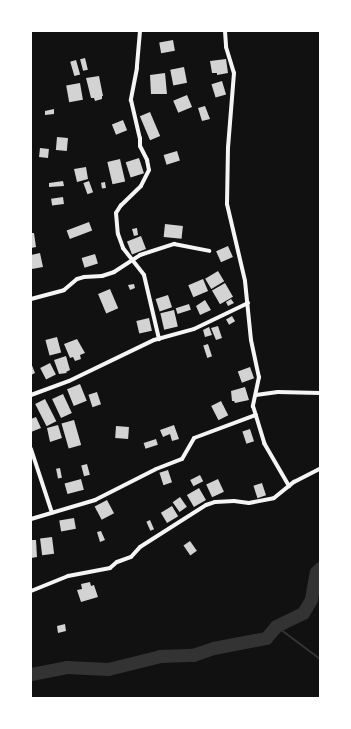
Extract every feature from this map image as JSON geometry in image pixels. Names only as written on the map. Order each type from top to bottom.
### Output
[{"type":"street","points":[[140,31],[137,68],[131,100],[140,138],[140,146],[147,160],[149,170],[140,186],[121,205],[116,213],[118,234],[123,248],[144,275],[159,339]]},
{"type":"street","points":[[225,31],[226,47],[234,73],[228,146],[226,204],[245,281],[251,340],[259,377],[253,406],[264,443],[289,486]]},
{"type":"street","points":[[31,299],[64,290],[77,279],[84,276],[102,276],[114,272],[132,260],[152,250],[174,244],[209,251]]},
{"type":"street","points":[[31,395],[69,381],[159,339],[194,329],[248,303]]},
{"type":"street","points":[[256,395],[278,392],[320,393]]},
{"type":"street","points":[[31,519],[95,500],[156,469],[182,459],[194,438],[256,415]]},
{"type":"street","points":[[31,449],[52,513]]},
{"type":"street","points":[[31,591],[68,576],[110,568],[117,562],[131,557],[140,547],[206,505],[215,502],[234,501],[249,503],[274,498],[289,486],[320,470]]},
{"type":"building","points":[[173,40],[175,51],[161,53],[159,42]]},
{"type":"building","points":[[85,58],[88,70],[83,71],[80,59]]},
{"type":"building","points":[[226,59],[228,73],[217,75],[217,73],[212,73],[210,61]]},
{"type":"building","points":[[76,60],[80,74],[74,76],[70,62]]},
{"type":"building","points":[[184,67],[187,83],[173,85],[170,70]]},
{"type":"building","points":[[165,73],[167,94],[151,94],[150,75]]},
{"type":"building","points":[[99,76],[103,96],[102,99],[95,101],[94,98],[91,98],[86,78]]},
{"type":"building","points":[[222,81],[226,94],[216,98],[211,84]]},
{"type":"building","points":[[80,83],[83,100],[69,102],[66,85]]},
{"type":"building","points":[[187,95],[192,107],[178,113],[173,101]]},
{"type":"building","points":[[205,106],[210,119],[202,121],[198,108]]},
{"type":"building","points":[[54,109],[54,114],[45,115],[45,111]]},
{"type":"building","points":[[150,112],[160,136],[150,140],[140,116]]},
{"type":"building","points":[[123,120],[127,130],[116,135],[112,124]]},
{"type":"building","points":[[57,137],[68,138],[67,151],[56,150]]},
{"type":"building","points":[[40,148],[49,149],[48,158],[39,157]]},
{"type":"building","points":[[177,151],[180,161],[167,165],[164,155]]},
{"type":"building","points":[[139,158],[144,173],[131,178],[126,162]]},
{"type":"building","points":[[120,159],[125,181],[113,184],[107,162]]},
{"type":"building","points":[[86,167],[88,179],[77,182],[74,169]]},
{"type":"building","points":[[63,181],[64,186],[49,187],[49,183]]},
{"type":"building","points":[[89,181],[93,192],[87,194],[83,183]]},
{"type":"building","points":[[105,182],[106,188],[102,189],[101,183]]},
{"type":"building","points":[[63,197],[64,204],[52,206],[51,199]]},
{"type":"building","points":[[89,222],[92,230],[70,239],[67,231]]},
{"type":"building","points":[[165,224],[183,226],[182,239],[164,237]]},
{"type":"building","points":[[137,228],[138,235],[134,236],[132,229]]},
{"type":"building","points":[[31,233],[34,233],[36,247],[31,248]]},
{"type":"building","points":[[141,236],[146,249],[132,254],[127,241]]},
{"type":"building","points":[[228,246],[233,257],[221,262],[216,251]]},
{"type":"building","points":[[40,253],[43,267],[32,269],[31,255]]},
{"type":"building","points":[[95,254],[98,264],[85,268],[82,258]]},
{"type":"building","points":[[218,271],[224,281],[211,289],[205,279]]},
{"type":"building","points":[[203,279],[208,291],[193,297],[188,285]]},
{"type":"building","points":[[225,283],[233,297],[220,304],[212,290]]},
{"type":"building","points":[[134,284],[135,288],[130,290],[128,285]]},
{"type":"building","points":[[110,289],[118,308],[106,313],[98,294]]},
{"type":"building","points":[[168,295],[172,307],[160,311],[156,299]]},
{"type":"building","points":[[231,299],[234,303],[228,306],[226,302]]},
{"type":"building","points":[[205,300],[211,310],[200,315],[196,306]]},
{"type":"building","points":[[189,304],[191,310],[178,314],[176,308]]},
{"type":"building","points":[[174,310],[178,327],[164,330],[160,313]]},
{"type":"building","points":[[232,316],[235,321],[229,325],[226,320]]},
{"type":"building","points":[[149,318],[152,331],[139,334],[136,321]]},
{"type":"building","points":[[218,326],[222,338],[216,340],[211,328]]},
{"type":"building","points":[[209,327],[212,335],[205,337],[203,330]]},
{"type":"building","points":[[57,337],[61,352],[50,356],[45,340]]},
{"type":"building","points":[[77,339],[85,353],[80,355],[81,359],[75,361],[73,357],[70,358],[64,344]]},
{"type":"building","points":[[208,344],[212,356],[207,358],[203,346]]},
{"type":"building","points":[[66,356],[70,370],[66,372],[67,373],[59,374],[54,360]]},
{"type":"building","points":[[31,363],[35,373],[31,375]]},
{"type":"building","points":[[50,363],[56,375],[46,380],[40,368]]},
{"type":"building","points":[[250,367],[254,378],[242,383],[238,371]]},
{"type":"building","points":[[80,384],[87,401],[74,406],[67,389]]},
{"type":"building","points":[[245,387],[249,400],[235,403],[232,401],[231,391]]},
{"type":"building","points":[[97,392],[101,404],[92,407],[88,395]]},
{"type":"building","points":[[63,394],[72,413],[61,418],[52,399]]},
{"type":"building","points":[[45,399],[56,421],[47,426],[35,404]]},
{"type":"building","points":[[221,401],[228,415],[218,420],[211,406]]},
{"type":"building","points":[[36,417],[41,428],[31,432],[31,419]]},
{"type":"building","points":[[74,420],[81,445],[69,449],[62,424]]},
{"type":"building","points":[[58,425],[62,438],[50,442],[47,428]]},
{"type":"building","points":[[174,425],[179,439],[172,441],[170,434],[163,437],[160,430]]},
{"type":"building","points":[[116,426],[129,427],[128,439],[115,438]]},
{"type":"building","points":[[250,429],[254,441],[246,444],[242,431]]},
{"type":"building","points":[[156,439],[158,445],[145,449],[144,443]]},
{"type":"building","points":[[87,464],[90,475],[84,476],[81,466]]},
{"type":"building","points":[[60,468],[62,478],[58,479],[56,469]]},
{"type":"building","points":[[168,470],[172,482],[163,485],[159,473]]},
{"type":"building","points":[[200,475],[203,481],[193,486],[190,480]]},
{"type":"building","points":[[81,479],[84,490],[67,494],[65,483]]},
{"type":"building","points":[[218,479],[224,492],[212,497],[206,484]]},
{"type":"building","points":[[262,483],[266,495],[257,498],[253,486]]},
{"type":"building","points":[[199,488],[206,500],[194,507],[187,495]]},
{"type":"building","points":[[180,497],[187,507],[180,512],[173,502]]},
{"type":"building","points":[[107,500],[114,513],[102,520],[95,507]]},
{"type":"building","points":[[172,506],[178,516],[167,523],[161,513]]},
{"type":"building","points":[[74,518],[76,529],[61,531],[59,521]]},
{"type":"building","points":[[150,520],[154,529],[150,531],[146,522]]},
{"type":"building","points":[[101,531],[105,540],[100,542],[97,532]]},
{"type":"building","points":[[52,537],[54,554],[42,555],[40,538]]},
{"type":"building","points":[[31,540],[36,540],[37,557],[31,558]]},
{"type":"building","points":[[190,541],[197,551],[190,555],[183,546]]},
{"type":"building","points":[[90,582],[91,586],[94,585],[98,597],[81,602],[77,590],[82,589],[81,584]]},
{"type":"building","points":[[65,624],[66,631],[58,633],[57,626]]},
{"type":"waterway","points":[[31,674],[66,667],[108,669],[160,656],[193,655],[213,648],[266,638],[276,626],[303,613],[311,599],[316,572],[320,568]]},
{"type":"waterway","points":[[276,626],[320,659]]}]
